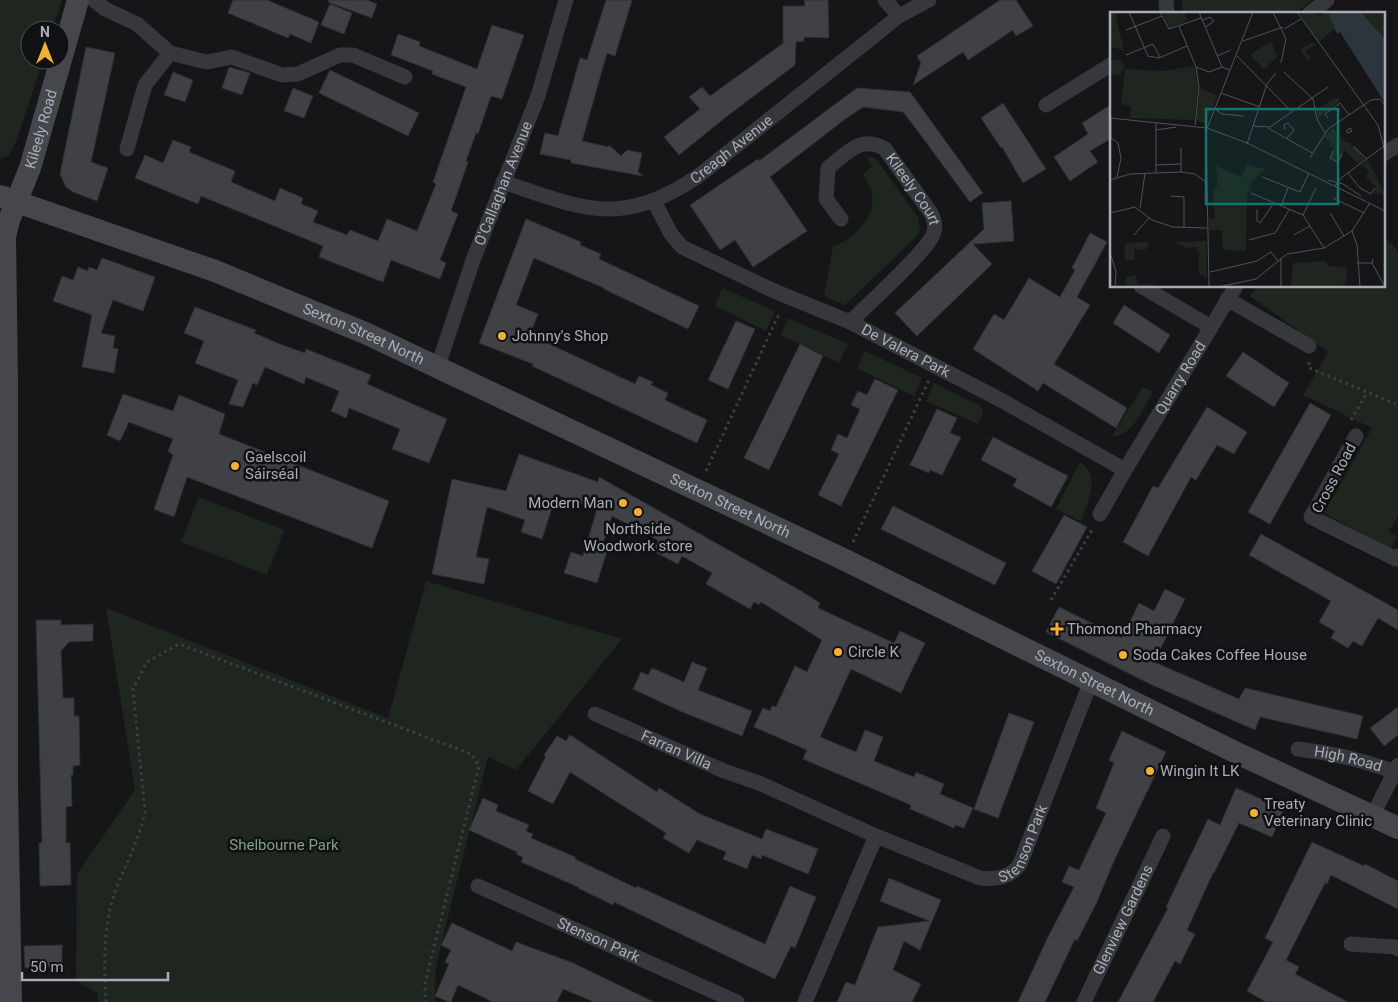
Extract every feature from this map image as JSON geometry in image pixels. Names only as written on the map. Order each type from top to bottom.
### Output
[{"type":"main road","name":"Kileely Road","points":[[11,1002],[4,782],[7,380],[5,237],[9,220],[8,198],[30,168],[78,0]]},
{"type":"main road","name":"Sexton Street North","points":[[8,198],[215,271],[365,332],[844,560],[1241,755],[1373,815]]},
{"type":"main road","points":[[1373,815],[1398,828]]},
{"type":"street","points":[[94,0],[105,9],[137,24],[170,53],[207,62],[232,57],[282,75],[298,74],[340,55],[353,55],[406,77]]},
{"type":"street","name":"O'Callaghan Avenue","points":[[438,366],[472,265],[538,96],[566,0]]},
{"type":"street","points":[[885,0],[899,16]]},
{"type":"street","name":"Creagh Avenue","points":[[503,182],[564,203],[591,209],[630,208],[654,201],[676,191],[696,177],[899,16],[929,0]]},
{"type":"street","points":[[1312,12],[1327,0]]},
{"type":"street","points":[[127,149],[144,85],[170,53]]},
{"type":"street","points":[[1046,105],[1110,65]]},
{"type":"street","name":"Kileely Court","points":[[841,219],[826,199],[828,168],[859,145],[868,142],[877,144],[885,149],[931,213],[935,223],[934,233],[923,249],[850,322]]},
{"type":"street","points":[[1386,153],[1398,145]]},
{"type":"street","name":"De Valera Park","points":[[654,201],[671,234],[682,247],[788,296],[850,322],[936,365],[1125,470]]},
{"type":"street","points":[[1144,288],[1211,327]]},
{"type":"street","name":"Quarry Road","points":[[1125,470],[1235,288]]},
{"type":"street","points":[[1227,299],[1309,346]]},
{"type":"street","name":"Cross Road","points":[[1356,436],[1311,517],[1397,559]]},
{"type":"street","points":[[1100,514],[1125,470]]},
{"type":"street","name":"Stenson Park","points":[[759,783],[876,836],[980,878],[993,880],[1014,872],[1020,864],[1091,681]]},
{"type":"street","name":"Farran Villa","points":[[595,714],[724,772],[759,783]]},
{"type":"street","name":"High Road","points":[[1298,749],[1330,753],[1397,770]]},
{"type":"street","points":[[1373,815],[1397,770]]},
{"type":"street","points":[[805,1002],[876,836]]},
{"type":"street","name":"Glenview Gardens","points":[[1084,1002],[1163,836]]},
{"type":"street","name":"Stenson Park","points":[[478,886],[717,998],[738,1002]]},
{"type":"street","points":[[1351,944],[1395,947],[1398,949]]},
{"type":"path","points":[[697,490],[788,296]]},
{"type":"path","points":[[1309,346],[1309,368],[1398,405]]},
{"type":"path","points":[[844,560],[936,365]]},
{"type":"path","points":[[1356,436],[1348,425],[1366,392]]},
{"type":"path","points":[[1051,600],[1100,514]]},
{"type":"path","points":[[106,1002],[104,968],[109,916],[114,895],[142,827],[144,812],[133,690],[147,662],[179,644],[471,754],[479,766],[425,983],[425,1002]]},
{"type":"green space","points":[[0,0],[62,0],[55,20],[20,20],[20,70],[40,70],[17,139],[9,156],[0,158]]},
{"type":"green space","points":[[1182,0],[1312,0],[1297,12],[1183,12]]},
{"type":"green space","points":[[867,157],[876,159],[918,217],[920,229],[917,236],[845,305],[824,296],[833,247],[854,234],[862,226],[872,208],[870,186],[863,174],[872,166]]},
{"type":"green space","points":[[1386,238],[1398,251],[1398,516],[1389,531],[1397,537],[1390,549],[1324,513],[1372,428],[1303,395],[1328,352],[1250,296],[1256,288],[1386,288]]},
{"type":"green space","points":[[722,288],[775,311],[766,331],[715,306]]},
{"type":"green space","points":[[788,318],[848,344],[839,363],[781,335]]},
{"type":"green space","points":[[865,351],[922,378],[914,396],[857,368]]},
{"type":"green space","points":[[934,383],[981,406],[983,413],[978,424],[926,401]]},
{"type":"green space","points":[[1143,387],[1153,392],[1137,420],[1120,435],[1112,436]]},
{"type":"green space","points":[[1080,462],[1087,468],[1092,482],[1081,521],[1056,509]]},
{"type":"green space","points":[[199,497],[284,530],[267,575],[181,542]]},
{"type":"green space","name":"Shelbourne Park","points":[[426,581],[622,639],[516,770],[488,757],[441,945],[435,973],[435,1002],[98,1002],[98,994],[76,980],[77,874],[135,790],[106,608],[388,718]]},
{"type":"building","points":[[233,0],[267,0],[319,22],[311,43],[290,34],[288,38],[228,13]]},
{"type":"building","points":[[328,0],[367,0],[377,4],[372,18],[328,2]]},
{"type":"building","points":[[606,0],[632,0],[615,56],[607,53],[582,141],[609,147],[609,145],[621,156],[627,150],[642,153],[638,172],[643,176],[571,163],[571,160],[540,154],[545,133],[558,136],[580,58],[587,60]]},
{"type":"building","points":[[804,0],[828,0],[829,38],[804,37],[804,41],[796,42],[795,65],[679,155],[664,137],[700,109],[689,97],[702,87],[710,96],[785,42],[783,42],[783,6],[805,6]]},
{"type":"building","points":[[1000,0],[1016,0],[1033,26],[1016,36],[1013,30],[968,60],[963,52],[913,85],[921,63],[917,56]]},
{"type":"building","points":[[330,4],[352,13],[344,34],[321,25]]},
{"type":"building","points":[[492,25],[524,35],[502,99],[491,96],[478,134],[476,133],[466,161],[468,162],[451,211],[458,214],[440,260],[446,263],[440,279],[391,260],[383,282],[319,257],[323,246],[201,196],[198,204],[135,178],[145,155],[163,163],[173,140],[191,147],[189,152],[235,171],[231,182],[275,201],[280,188],[303,198],[301,204],[318,211],[313,222],[347,235],[350,230],[378,241],[387,219],[417,231],[436,184],[433,182],[466,87],[432,74],[433,71],[391,55],[398,34],[420,42],[419,46],[477,69]]},
{"type":"building","points":[[86,47],[115,53],[91,162],[108,168],[97,201],[73,192],[66,187],[60,174]]},
{"type":"building","points":[[229,67],[250,73],[242,95],[222,88]]},
{"type":"building","points":[[330,70],[419,113],[408,136],[319,93]]},
{"type":"building","points":[[173,72],[193,80],[185,102],[164,95]]},
{"type":"building","points":[[293,88],[313,96],[304,118],[284,111]]},
{"type":"building","points":[[857,88],[910,92],[983,193],[970,202],[903,112],[863,107],[770,177],[807,231],[753,267],[735,240],[720,250],[690,205],[758,159],[759,161]]},
{"type":"building","points":[[1003,103],[1046,169],[1023,183],[1002,147],[981,118]]},
{"type":"building","points":[[1110,105],[1110,139],[1090,151],[1098,162],[1070,181],[1054,157],[1088,134],[1082,123]]},
{"type":"building","points":[[1011,201],[1014,241],[973,244],[992,264],[917,336],[895,313],[984,229],[982,203]]},
{"type":"building","points":[[526,219],[581,242],[580,245],[601,254],[599,259],[699,306],[688,329],[604,288],[534,258],[516,305],[538,314],[530,335],[635,384],[639,376],[653,382],[651,385],[668,393],[665,400],[707,420],[697,443],[532,366],[533,364],[479,343]]},
{"type":"building","points":[[1090,233],[1107,242],[1077,297],[1090,305],[1054,364],[1127,408],[1116,428],[1043,383],[1038,391],[973,349],[994,314],[1004,320],[1029,278],[1060,297],[1075,270],[1072,268]]},
{"type":"building","points":[[102,258],[155,277],[143,311],[113,300],[101,333],[115,336],[113,348],[118,349],[114,373],[82,367],[92,315],[53,301],[62,276],[73,280],[78,267],[88,271],[89,267],[97,270]]},
{"type":"building","points":[[1124,305],[1170,335],[1159,353],[1113,323]]},
{"type":"building","points":[[195,307],[256,330],[254,333],[282,345],[305,353],[306,349],[371,375],[367,384],[447,419],[429,463],[392,449],[400,429],[349,408],[346,418],[331,411],[339,391],[306,377],[304,384],[265,367],[257,385],[253,383],[243,407],[229,404],[238,380],[195,363],[204,341],[184,333]]},
{"type":"building","points":[[736,321],[755,329],[728,389],[708,380]]},
{"type":"building","points":[[800,344],[823,356],[769,470],[744,458]]},
{"type":"building","points":[[1243,352],[1289,383],[1274,407],[1226,376]]},
{"type":"building","points":[[875,379],[898,390],[841,506],[818,495],[839,454],[831,450],[838,434],[847,438],[860,409],[851,405],[858,391],[867,395]]},
{"type":"building","name":"Gaelscoil Sáirséal","points":[[123,394],[173,411],[179,395],[225,414],[219,434],[389,501],[372,548],[187,477],[174,517],[154,509],[173,455],[168,451],[173,439],[129,422],[120,441],[107,435]]},
{"type":"building","points":[[1310,403],[1331,415],[1270,524],[1248,512]]},
{"type":"building","points":[[1207,407],[1247,432],[1234,454],[1217,445],[1196,480],[1191,477],[1148,556],[1123,542],[1153,486],[1158,488]]},
{"type":"building","points":[[937,409],[957,418],[950,433],[961,437],[942,475],[930,470],[929,473],[910,465]]},
{"type":"building","points":[[993,437],[1068,476],[1051,507],[1013,486],[1017,479],[981,460]]},
{"type":"building","points":[[519,454],[598,482],[599,477],[801,591],[820,603],[818,608],[894,643],[900,631],[925,643],[901,693],[851,669],[820,737],[856,752],[865,730],[883,737],[874,761],[914,777],[916,772],[944,784],[940,794],[973,808],[964,828],[955,825],[954,828],[910,809],[911,805],[803,759],[807,750],[754,727],[763,708],[770,711],[772,706],[776,707],[795,666],[807,672],[822,640],[761,602],[759,605],[754,602],[750,609],[706,584],[712,573],[682,556],[678,564],[653,551],[658,540],[612,516],[601,550],[607,551],[597,583],[564,573],[571,552],[583,556],[597,509],[556,495],[542,539],[521,532],[525,520],[487,507],[476,557],[489,559],[484,584],[432,574],[452,479],[506,491]]},
{"type":"building","points":[[893,506],[1006,563],[995,585],[881,529]]},
{"type":"building","points":[[1064,515],[1087,527],[1056,584],[1032,571]]},
{"type":"building","points":[[1261,534],[1398,610],[1398,630],[1378,618],[1362,646],[1353,641],[1348,648],[1331,638],[1335,631],[1319,622],[1331,601],[1249,555]]},
{"type":"building","points":[[1165,589],[1185,599],[1154,662],[1239,699],[1245,688],[1363,716],[1357,739],[1260,717],[1255,730],[1150,684],[1046,632],[1059,607],[1122,638],[1139,603],[1154,611]]},
{"type":"building","points":[[36,620],[61,620],[61,625],[93,624],[93,641],[69,642],[61,651],[63,698],[74,698],[74,716],[79,716],[80,765],[73,766],[73,775],[71,775],[72,806],[66,807],[66,843],[70,843],[71,885],[40,886],[39,843],[42,843]]},
{"type":"building","points":[[692,662],[707,668],[698,690],[752,711],[742,736],[680,711],[633,689],[641,672],[648,675],[652,668],[684,682]]},
{"type":"building","points":[[1398,707],[1398,735],[1384,746],[1370,728]]},
{"type":"building","points":[[1009,713],[1034,722],[998,818],[974,809]]},
{"type":"building","points":[[1122,731],[1166,752],[1114,861],[1096,904],[1077,941],[1075,939],[1045,1002],[1018,1002],[1047,939],[1074,887],[1062,882],[1069,866],[1079,870],[1106,813],[1096,808],[1114,763],[1109,760]]},
{"type":"building","points":[[570,735],[657,792],[659,788],[700,814],[762,839],[766,829],[818,849],[808,874],[762,855],[761,859],[752,855],[747,869],[723,859],[726,852],[697,840],[689,853],[663,838],[666,833],[570,772],[553,804],[528,791],[546,756],[544,755],[557,736],[566,741]]},
{"type":"building","points":[[1236,788],[1284,809],[1272,837],[1239,823],[1213,873],[1187,930],[1195,934],[1180,964],[1175,961],[1153,1002],[1118,1002],[1168,908],[1166,907],[1208,819],[1220,825]]},
{"type":"building","points":[[483,798],[498,805],[496,811],[529,825],[526,831],[533,834],[531,838],[575,857],[575,859],[636,888],[637,886],[765,944],[790,886],[816,897],[795,948],[791,946],[775,979],[614,902],[613,905],[521,862],[523,857],[516,854],[517,852],[469,830]]},
{"type":"building","points":[[1312,842],[1364,866],[1365,864],[1398,881],[1398,909],[1331,875],[1327,884],[1325,883],[1286,960],[1299,967],[1295,974],[1348,1002],[1266,1002],[1247,991],[1273,942],[1265,938]]},
{"type":"building","points":[[889,878],[941,900],[920,950],[904,941],[893,970],[921,984],[912,1002],[837,1002],[846,982],[855,985],[878,927],[929,921],[880,901]]},
{"type":"building","points":[[452,923],[512,951],[516,942],[573,963],[654,1002],[594,1002],[563,989],[557,1002],[493,1002],[458,985],[451,1002],[449,1002],[435,996],[449,964],[445,962],[451,950],[441,945]]},
{"type":"building","points":[[62,945],[62,966],[25,968],[24,946]]},
{"type":"place","name":"Johnny's Shop","points":[[502,336]]},
{"type":"place","name":"Gaelscoil Sáirséal","points":[[235,466]]},
{"type":"place","name":"Modern Man","points":[[623,503]]},
{"type":"place","name":"Northside Woodwork store","points":[[638,512]]},
{"type":"place","name":"Thomond Pharmacy","points":[[1057,629]]},
{"type":"place","name":"Circle K","points":[[838,652]]},
{"type":"place","name":"Soda Cakes Coffee House","points":[[1123,655]]},
{"type":"place","name":"Wingin It LK","points":[[1150,771]]},
{"type":"place","name":"Treaty Veterinary Clinic","points":[[1254,813]]}]
